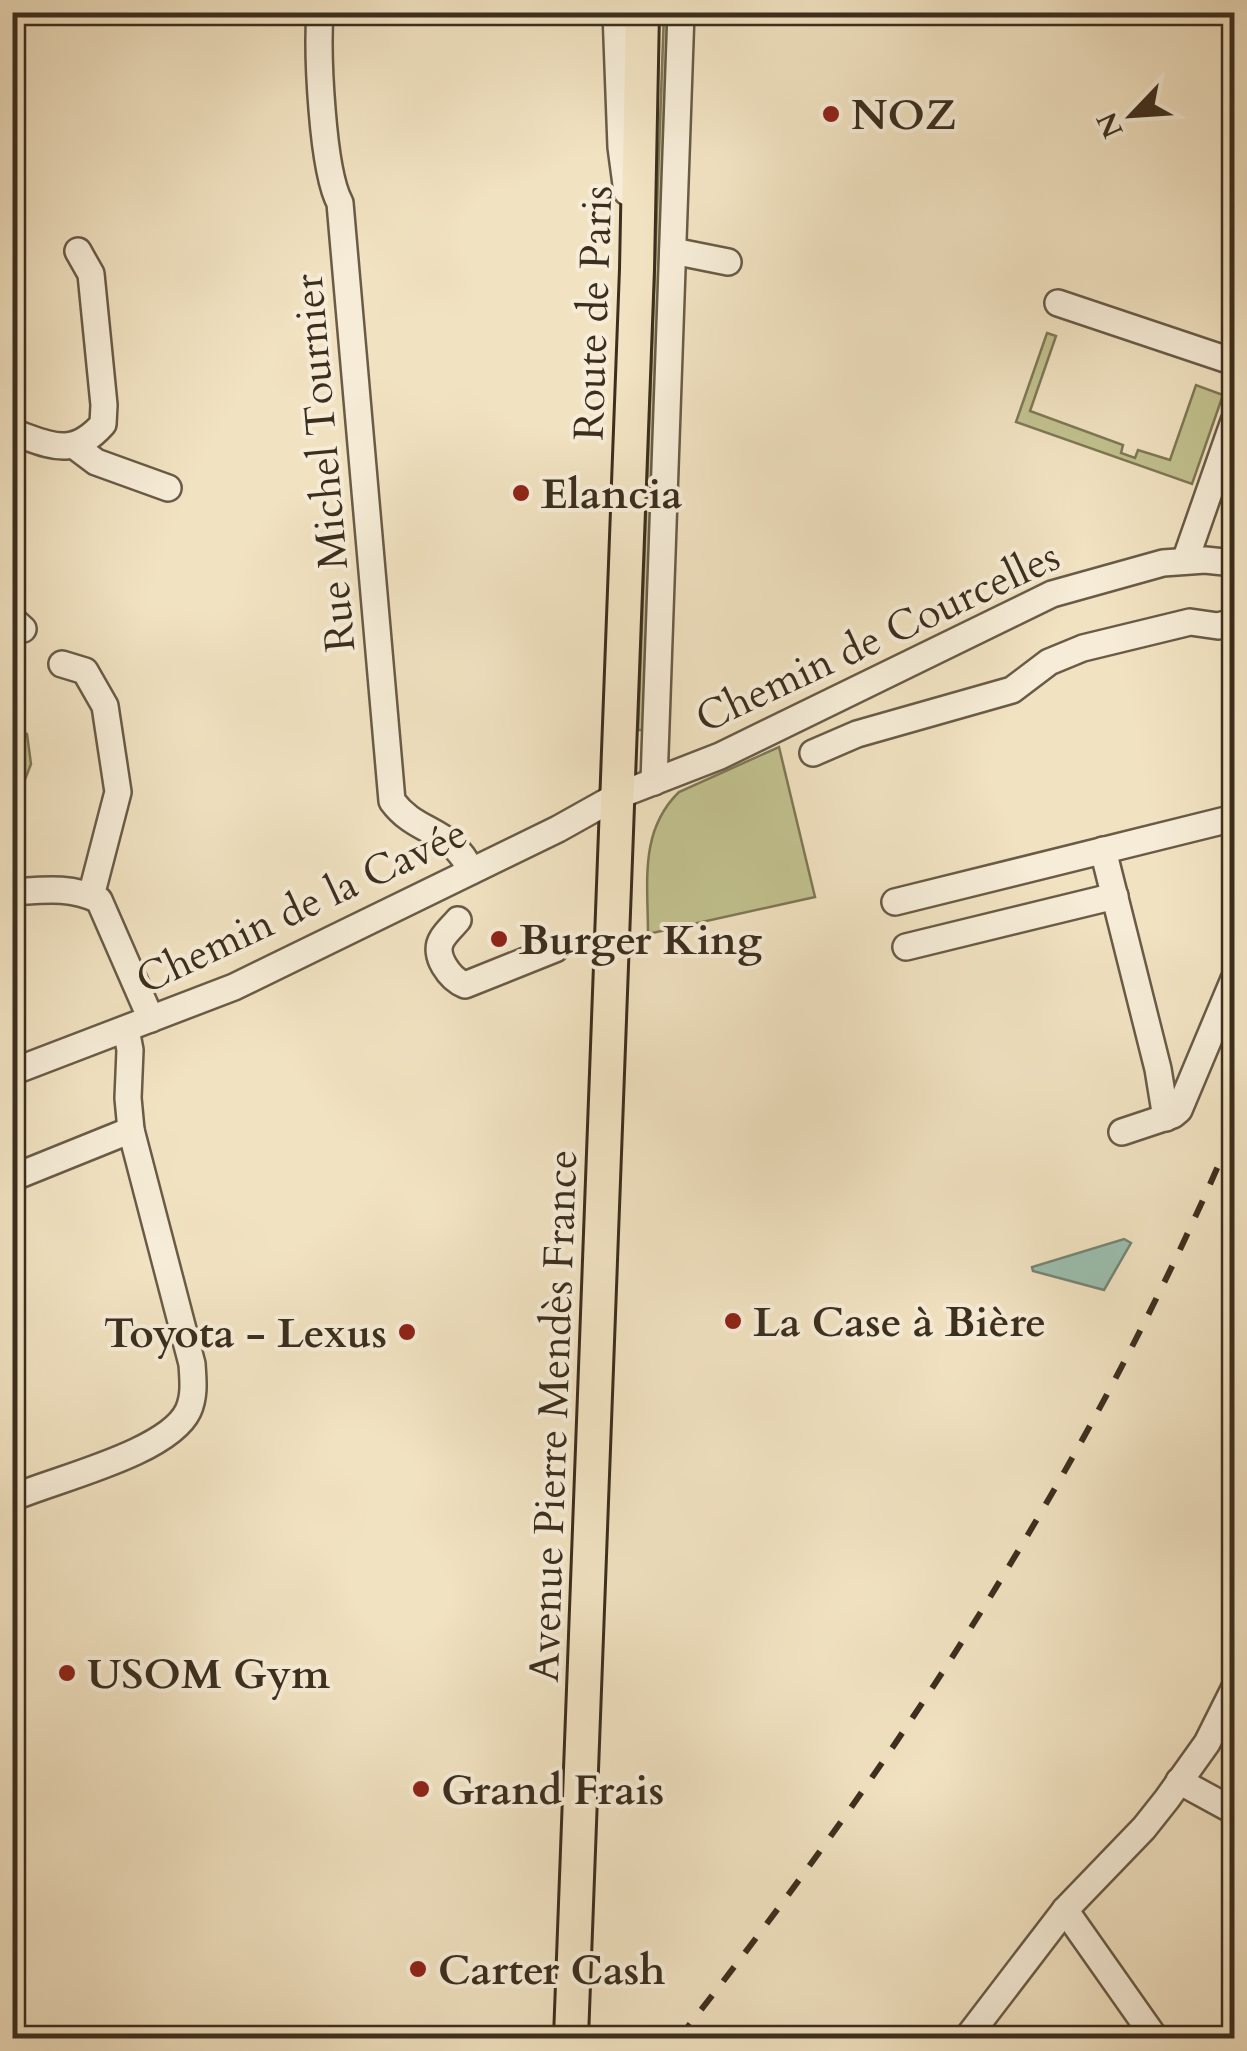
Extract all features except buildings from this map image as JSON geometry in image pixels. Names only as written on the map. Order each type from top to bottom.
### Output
[{"type":"main road","name":"Route de Paris","points":[[618,796],[642,12]]},
{"type":"main road","name":"Avenue Pierre Mendès France","points":[[571,2038],[618,796]]},
{"type":"street","name":"Rue Michel Tournier","points":[[320,12],[329,158],[333,189],[340,203],[392,800],[402,814],[458,848],[471,871]]},
{"type":"street","points":[[616,12],[621,147],[637,269]]},
{"type":"street","points":[[654,782],[681,12]]},
{"type":"street","points":[[76,447],[103,424],[104,405],[92,274],[78,251]]},
{"type":"street","points":[[673,251],[728,262]]},
{"type":"street","points":[[1058,303],[1234,362]]},
{"type":"street","points":[[1185,560],[1234,421]]},
{"type":"street","points":[[12,432],[57,447],[76,447],[96,462],[168,488]]},
{"type":"street","name":"Chemin de Courcelles","points":[[618,796],[720,756],[1052,594],[1129,571],[1185,560],[1234,563]]},
{"type":"street","points":[[813,753],[857,734],[1012,690],[1050,662],[1083,648],[1190,622],[1218,626],[1234,622]]},
{"type":"street","points":[[62,664],[85,672],[105,706],[118,792],[91,896]]},
{"type":"street","name":"Chemin de la Cavée","points":[[12,1072],[234,987],[618,796]]},
{"type":"street","points":[[895,902],[1234,818]]},
{"type":"street","points":[[1104,850],[1166,1118]]},
{"type":"street","points":[[12,892],[63,888],[99,900],[151,1020]]},
{"type":"street","points":[[906,947],[1115,896]]},
{"type":"street","points":[[458,920],[440,940],[439,951],[449,975],[465,985],[554,948]]},
{"type":"street","points":[[1122,1132],[1179,1110],[1234,979]]},
{"type":"street","points":[[12,1498],[159,1442],[172,1433],[193,1395],[192,1364],[132,1130],[126,1029]]},
{"type":"street","points":[[12,1178],[132,1130]]},
{"type":"street","points":[[967,2038],[1065,1910],[1144,1828],[1207,1743],[1234,1690]]},
{"type":"street","points":[[1180,1781],[1234,1811]]},
{"type":"street","points":[[1065,1910],[1156,2038]]},
{"type":"green space","points":[[669,12],[646,730],[638,730],[664,13]]},
{"type":"green space","points":[[1047,333],[1056,336],[1030,411],[1123,445],[1121,453],[1135,458],[1138,450],[1170,460],[1196,385],[1223,395],[1192,484],[1016,422]]},
{"type":"green space","points":[[12,729],[27,734],[31,764],[17,800],[13,801]]},
{"type":"green space","points":[[779,747],[815,897],[648,934],[648,858],[657,823],[666,807],[679,792]]},
{"type":"shaded area","points":[[1124,1239],[1131,1243],[1104,1290],[1033,1271],[1032,1267]]},
{"type":"railway","points":[[679,2038],[839,1825],[987,1602],[1120,1371],[1234,1129]]},
{"type":"place","name":"NOZ","points":[[831,114]]},
{"type":"place","name":"Elancia","points":[[521,493]]},
{"type":"place","name":"Burger King","points":[[499,939]]},
{"type":"place","name":"La Case à Bière","points":[[733,1321]]},
{"type":"place","name":"Toyota - Lexus","points":[[407,1332]]},
{"type":"place","name":"USOM Gym","points":[[67,1673]]},
{"type":"place","name":"Grand Frais","points":[[421,1789]]},
{"type":"place","name":"Carter Cash","points":[[418,1969]]}]
